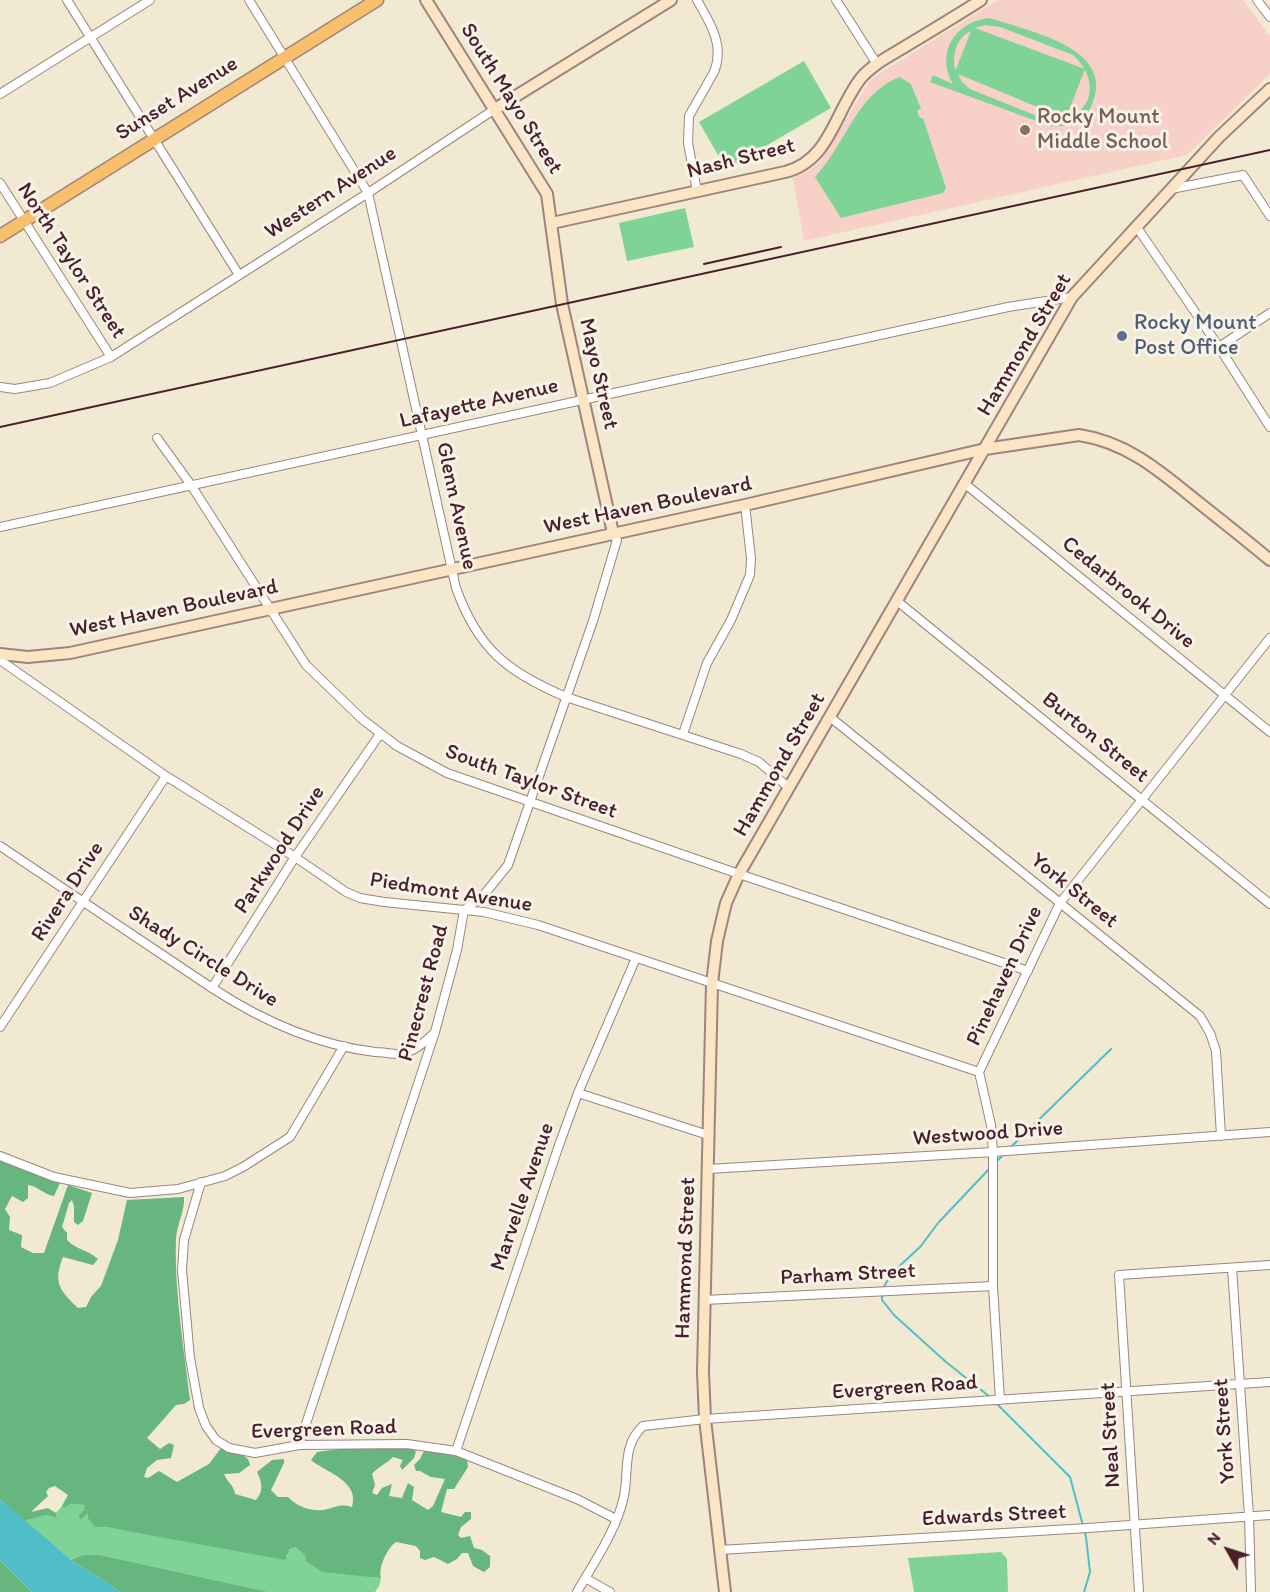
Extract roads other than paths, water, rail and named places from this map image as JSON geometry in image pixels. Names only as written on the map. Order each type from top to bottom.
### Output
[{"type":"main road","name":"Sunset Avenue","points":[[0,236],[377,0]]},
{"type":"street","points":[[67,0],[239,275]]},
{"type":"street","points":[[0,93],[150,0]]},
{"type":"street","name":"Glenn Avenue","points":[[249,0],[368,193],[456,588],[471,625],[488,648],[515,671],[546,689],[566,698],[741,754],[759,762],[788,788]]},
{"type":"street","name":"South Mayo Street","points":[[426,0],[547,194],[552,223]]},
{"type":"street","name":"Western Avenue","points":[[0,387],[15,389],[50,383],[111,357],[495,109],[671,0]]},
{"type":"street","points":[[697,0],[715,33],[718,44],[717,65],[688,116],[688,143],[698,191]]},
{"type":"street","points":[[836,0],[876,64]]},
{"type":"street","points":[[1257,0],[1270,17]]},
{"type":"street","name":"Nash Street","points":[[552,223],[794,170],[809,162],[824,142],[856,85],[869,70],[975,2]]},
{"type":"street","name":"Hammond Street","points":[[725,1592],[705,1419],[703,1372],[712,984],[717,941],[726,903],[739,874],[788,788],[1072,297],[1219,137],[1270,89]]},
{"type":"street","points":[[1170,189],[1243,175],[1270,216]]},
{"type":"street","name":"North Taylor Street","points":[[0,183],[111,357]]},
{"type":"street","name":"Mayo Street","points":[[552,223],[562,304],[613,533]]},
{"type":"street","points":[[1136,226],[1219,347],[1270,427]]},
{"type":"street","name":"Lafayette Avenue","points":[[0,527],[997,310],[1072,297]]},
{"type":"street","points":[[1219,347],[1270,313]]},
{"type":"street","name":"West Haven Boulevard","points":[[0,654],[28,657],[70,653],[745,505],[985,449],[1079,435],[1119,446],[1144,459],[1270,560]]},
{"type":"street","name":"South Taylor Street","points":[[157,438],[306,665],[344,703],[380,734],[411,754],[447,773],[1028,971]]},
{"type":"street","name":"Cedarbrook Drive","points":[[964,483],[1270,732]]},
{"type":"street","points":[[683,734],[707,663],[736,610],[750,575],[751,558],[745,505]]},
{"type":"street","name":"Pinecrest Road","points":[[299,1445],[435,1032],[457,950],[464,910],[493,886],[508,865],[566,698],[617,540],[613,533]]},
{"type":"street","name":"Burton Street","points":[[897,601],[1270,904]]},
{"type":"street","name":"Pinehaven Drive","points":[[1000,1400],[993,1286],[993,1152],[991,1125],[979,1072],[1060,903],[1270,638]]},
{"type":"street","name":"Piedmont Avenue","points":[[0,660],[166,776],[346,892],[360,898],[507,916],[979,1072]]},
{"type":"street","name":"York Street","points":[[830,717],[1200,1016],[1210,1033],[1216,1051],[1221,1136]]},
{"type":"street","name":"Parkwood Drive","points":[[212,988],[295,857],[380,734]]},
{"type":"street","name":"Rivera Drive","points":[[0,1027],[166,776]]},
{"type":"street","name":"Shady Circle Drive","points":[[0,846],[235,1003],[275,1024],[354,1049],[398,1054],[423,1044],[435,1032]]},
{"type":"street","name":"Marvelle Avenue","points":[[456,1452],[578,1093],[636,958]]},
{"type":"street","points":[[0,1156],[54,1177],[130,1193],[178,1189],[225,1176],[290,1137],[344,1046]]},
{"type":"street","points":[[578,1093],[708,1135]]},
{"type":"street","name":"Westwood Drive","points":[[708,1169],[1270,1132]]},
{"type":"street","name":"Evergreen Road","points":[[201,1182],[184,1240],[182,1270],[190,1358],[199,1408],[206,1426],[216,1440],[229,1448],[255,1453],[299,1445],[407,1444],[456,1452],[578,1499],[616,1520]]},
{"type":"street","points":[[1232,1268],[1270,1265]]},
{"type":"street","name":"York Street","points":[[1232,1268],[1249,1516],[1251,1592]]},
{"type":"street","name":"Neal Street","points":[[1139,1592],[1119,1275],[1232,1268]]},
{"type":"street","name":"Parham Street","points":[[704,1300],[993,1286]]},
{"type":"street","name":"Evergreen Road","points":[[577,1592],[616,1520],[624,1496],[628,1449],[635,1433],[643,1426],[705,1419],[1270,1382]]},
{"type":"street","name":"Edwards Street","points":[[720,1550],[1270,1515]]},
{"type":"street","points":[[585,1578],[610,1592]]},
{"type":"water","points":[[0,1499],[71,1560],[121,1592],[32,1592],[0,1560]]},
{"type":"waterway","points":[[1010,1148],[1111,1049]]},
{"type":"waterway","points":[[995,1163],[1004,1154]]},
{"type":"waterway","points":[[990,1397],[946,1362],[894,1315],[882,1300],[882,1290],[892,1273],[921,1246],[938,1223],[991,1167]]},
{"type":"waterway","points":[[996,1403],[1070,1477],[1086,1537],[1090,1572],[1084,1592]]},
{"type":"railway","points":[[0,427],[1270,150]]},
{"type":"railway","points":[[704,264],[781,247]]},
{"type":"place","name":"Rocky Mount Middle School","points":[[1025,130]]},
{"type":"place","name":"Rocky Mount Post Office","points":[[1122,336]]}]
